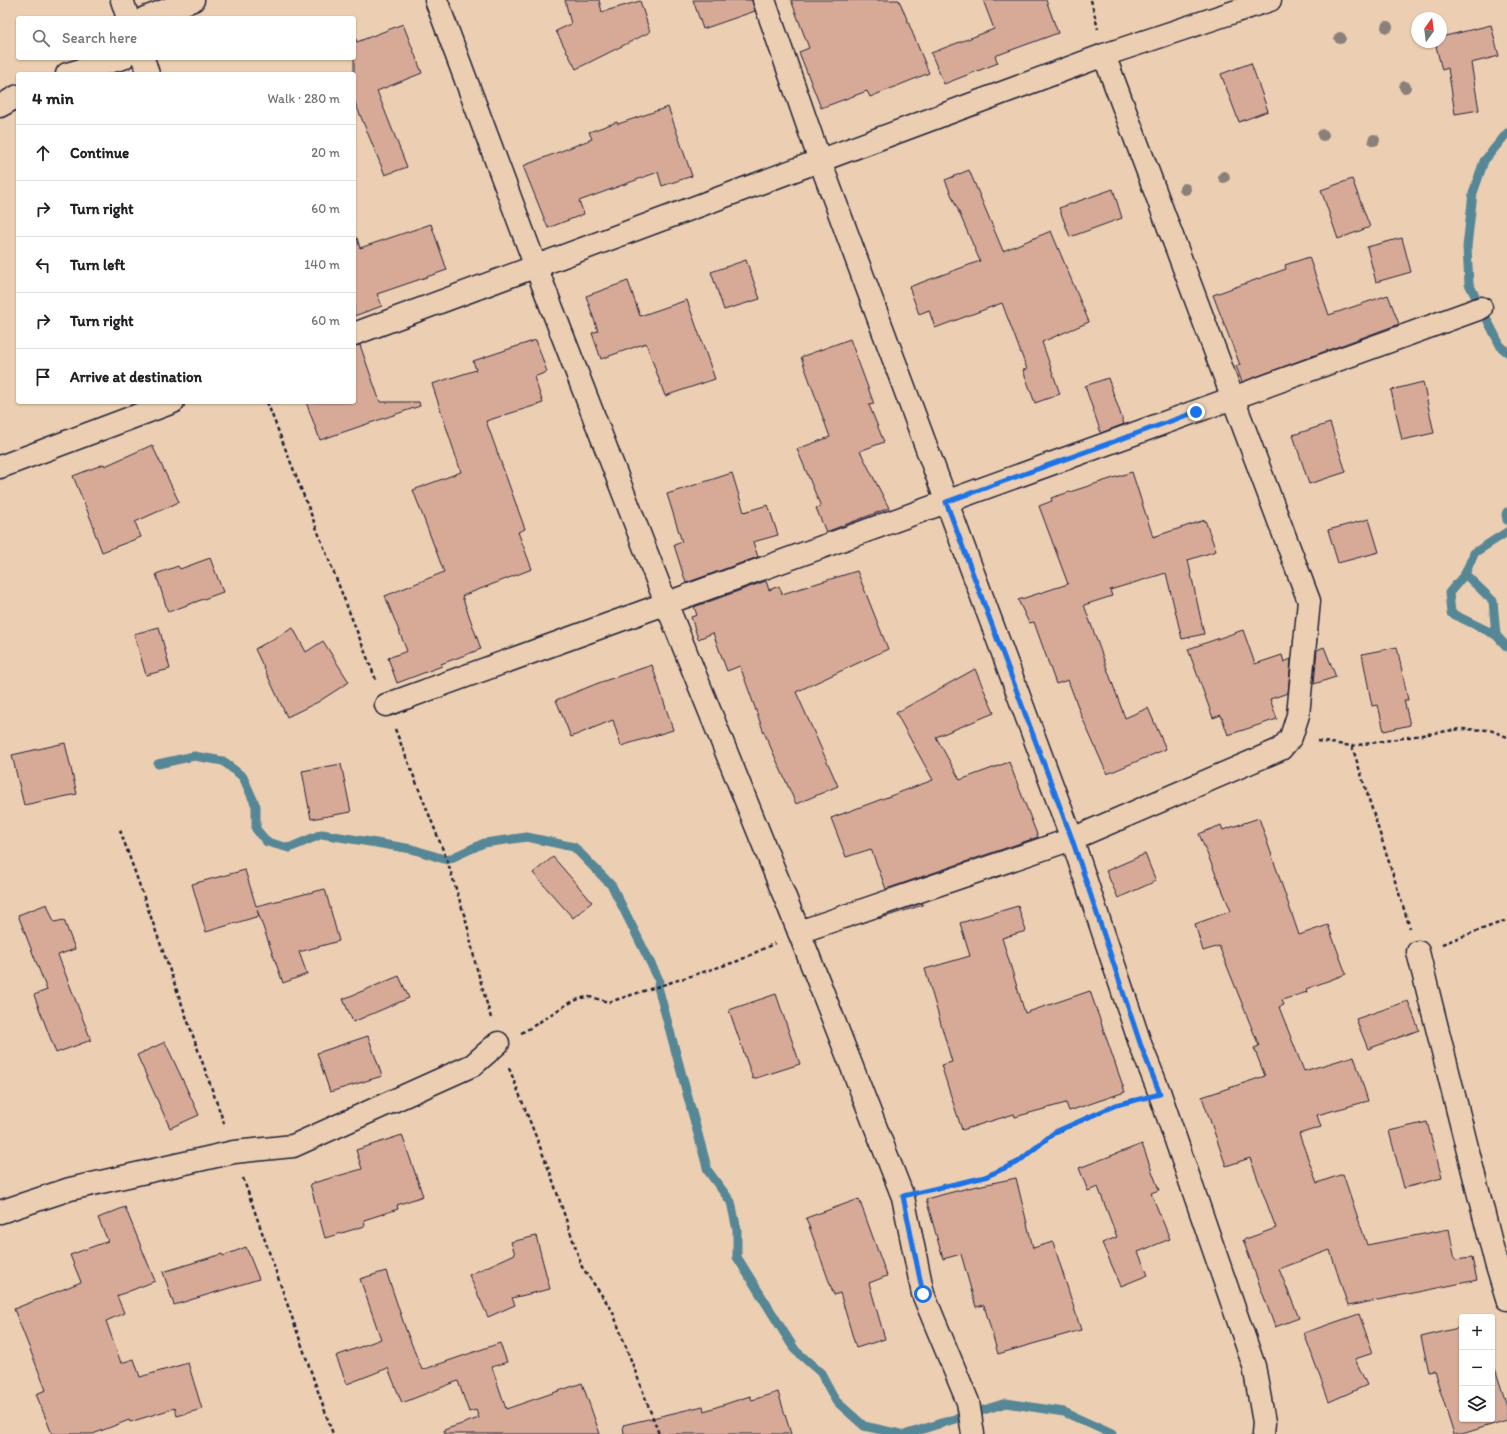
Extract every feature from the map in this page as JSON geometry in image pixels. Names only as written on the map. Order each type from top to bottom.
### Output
[{"type":"street","points":[[122,0],[127,16]]},
{"type":"street","points":[[150,16],[192,0]]},
{"type":"street","points":[[436,0],[536,267],[666,603],[799,932],[903,1196],[923,1294],[968,1402],[972,1430]]},
{"type":"street","points":[[764,0],[820,161],[1072,839],[1141,1046],[1160,1094],[1254,1366],[1264,1422],[1263,1434]]},
{"type":"street","points":[[356,333],[1104,55],[1270,0]]},
{"type":"street","points":[[799,932],[1072,839],[1281,749],[1291,737],[1298,715],[1309,601],[1104,55]]},
{"type":"street","points":[[74,72],[116,60]]},
{"type":"street","points":[[144,60],[147,72]]},
{"type":"street","points":[[0,106],[16,97]]},
{"type":"street","points":[[386,704],[1481,308]]},
{"type":"street","points":[[0,467],[168,404]]},
{"type":"street","points":[[1418,952],[1496,1263],[1507,1299]]},
{"type":"street","points":[[0,1212],[70,1189],[234,1152],[293,1146],[473,1065],[498,1043]]},
{"type":"path","points":[[268,404],[446,860],[467,924],[475,962],[498,1043],[551,1175],[582,1267],[612,1310],[659,1434]]},
{"type":"path","points":[[1291,737],[1352,746],[1460,729],[1490,730],[1507,737]]},
{"type":"path","points":[[1352,746],[1418,952],[1507,920]]},
{"type":"path","points":[[498,1043],[534,1027],[572,1002],[588,997],[609,1002],[738,960],[799,932]]},
{"type":"path","points":[[903,1196],[985,1177],[1018,1162],[1055,1132],[1116,1105],[1160,1094]]},
{"type":"building","points":[[565,0],[599,0],[602,12],[640,1],[650,32],[576,69],[556,31],[571,24]]},
{"type":"building","points":[[693,0],[752,0],[755,11],[703,29]]},
{"type":"building","points":[[791,0],[899,0],[929,73],[870,97],[867,91],[821,108],[799,52],[809,48]]},
{"type":"building","points":[[983,0],[1046,0],[1058,33],[995,56],[998,63],[944,84],[931,53],[994,29]]},
{"type":"building","points":[[403,24],[422,73],[377,91],[407,167],[385,175],[356,105],[356,72],[354,72],[354,60],[356,60],[356,40],[357,42]]},
{"type":"building","points":[[1491,25],[1499,56],[1471,63],[1479,110],[1455,114],[1448,68],[1442,70],[1436,48],[1447,48],[1447,36]]},
{"type":"building","points":[[1251,63],[1268,111],[1239,122],[1221,74]]},
{"type":"building","points":[[668,107],[692,176],[662,186],[658,172],[579,201],[584,214],[548,228],[523,166],[592,139],[589,132]]},
{"type":"building","points":[[969,170],[1003,251],[1051,231],[1089,322],[1042,342],[1060,394],[1035,403],[1023,370],[1027,369],[1002,303],[935,328],[929,310],[919,314],[909,287],[980,261],[945,180]]},
{"type":"building","points":[[1352,179],[1370,227],[1338,239],[1321,190]]},
{"type":"building","points":[[1113,189],[1122,218],[1070,237],[1059,208]]},
{"type":"building","points":[[431,224],[447,270],[377,294],[382,306],[356,315],[356,238],[360,248]]},
{"type":"building","points":[[1402,238],[1411,272],[1376,282],[1367,247]]},
{"type":"building","points":[[1309,257],[1329,315],[1388,295],[1399,324],[1242,382],[1236,366],[1240,365],[1213,295],[1286,269],[1285,265]]},
{"type":"building","points":[[746,260],[760,299],[724,310],[711,272]]},
{"type":"building","points":[[628,281],[640,316],[687,300],[715,379],[665,396],[646,343],[601,359],[592,333],[598,331],[586,296]]},
{"type":"building","points":[[850,339],[874,404],[869,405],[884,442],[860,451],[889,508],[826,532],[816,508],[821,507],[797,449],[830,437],[801,357]]},
{"type":"building","points":[[536,340],[547,372],[534,377],[543,403],[486,421],[525,529],[518,532],[532,569],[462,596],[481,649],[397,683],[388,658],[407,651],[385,596],[444,572],[413,490],[461,472],[432,384],[476,370],[473,361]]},
{"type":"building","points":[[360,345],[380,402],[419,402],[420,406],[320,440],[307,404],[356,404],[356,346]]},
{"type":"building","points":[[1108,378],[1124,424],[1101,433],[1085,386]]},
{"type":"building","points":[[1423,382],[1434,433],[1402,440],[1391,390]]},
{"type":"building","points":[[1330,423],[1346,472],[1309,484],[1293,435]]},
{"type":"building","points":[[152,445],[179,502],[135,522],[141,537],[102,552],[93,528],[94,527],[73,476],[104,464],[105,466]]},
{"type":"building","points":[[1132,472],[1153,537],[1205,520],[1216,551],[1188,560],[1204,634],[1182,639],[1166,573],[1110,590],[1112,596],[1084,605],[1125,718],[1148,708],[1166,749],[1107,774],[1081,715],[1068,680],[1056,684],[1034,622],[1029,623],[1018,600],[1068,584],[1039,506],[1052,501],[1051,498]]},
{"type":"building","points":[[732,473],[744,512],[768,505],[778,535],[753,542],[758,557],[686,583],[674,545],[682,542],[667,494]]},
{"type":"building","points":[[1369,519],[1379,552],[1338,563],[1328,530]]},
{"type":"building","points":[[210,558],[223,592],[168,612],[156,574],[178,566],[180,569]]},
{"type":"building","points":[[857,571],[888,649],[796,692],[838,786],[796,804],[763,730],[740,666],[727,671],[713,633],[698,639],[691,617],[697,615],[694,607],[766,581],[769,590],[779,586],[782,594]]},
{"type":"building","points":[[159,627],[170,669],[146,675],[134,634]]},
{"type":"building","points":[[293,628],[306,652],[323,641],[349,682],[318,702],[287,717],[255,649]]},
{"type":"building","points":[[1243,630],[1255,664],[1282,655],[1284,662],[1291,659],[1288,693],[1270,699],[1277,719],[1228,735],[1221,715],[1213,718],[1188,649]]},
{"type":"building","points":[[1324,647],[1336,677],[1314,684],[1317,650]]},
{"type":"building","points":[[1397,647],[1408,700],[1404,700],[1410,725],[1384,731],[1378,705],[1372,706],[1362,654]]},
{"type":"building","points":[[652,665],[673,730],[621,746],[613,720],[571,737],[556,700],[601,682]]},
{"type":"building","points":[[975,669],[994,713],[936,737],[960,780],[1009,762],[1038,837],[886,889],[871,849],[846,857],[831,818],[933,780],[896,713]]},
{"type":"building","points":[[65,743],[77,794],[24,805],[12,755]]},
{"type":"building","points":[[341,764],[351,812],[311,819],[302,771]]},
{"type":"building","points":[[1259,818],[1299,935],[1328,925],[1346,974],[1306,989],[1307,992],[1282,1000],[1284,1005],[1279,1007],[1304,1071],[1354,1056],[1368,1101],[1317,1115],[1321,1127],[1299,1134],[1317,1183],[1343,1174],[1367,1245],[1449,1229],[1455,1260],[1472,1258],[1477,1280],[1348,1306],[1330,1250],[1279,1269],[1299,1318],[1275,1327],[1243,1240],[1276,1228],[1250,1158],[1226,1166],[1202,1097],[1265,1076],[1254,1048],[1259,1046],[1219,946],[1203,951],[1195,924],[1231,911],[1199,834],[1221,825],[1223,830]]},
{"type":"building","points":[[1145,854],[1156,881],[1118,898],[1106,871]]},
{"type":"building","points":[[553,857],[592,902],[573,918],[533,873]]},
{"type":"building","points":[[245,870],[256,906],[325,889],[339,941],[299,952],[307,974],[283,983],[257,910],[259,916],[206,932],[192,884]]},
{"type":"building","points":[[922,903],[923,905],[878,919],[877,918]]},
{"type":"building","points":[[47,904],[54,922],[64,920],[75,949],[58,955],[91,1040],[56,1053],[34,995],[47,990],[18,915]]},
{"type":"building","points":[[1018,906],[1026,931],[1002,938],[1025,1013],[1090,991],[1125,1092],[1069,1111],[1066,1103],[1015,1117],[1014,1114],[962,1130],[941,1065],[952,1062],[925,969],[970,956],[960,923]]},
{"type":"building","points":[[399,976],[409,998],[353,1022],[343,999]]},
{"type":"building","points":[[776,994],[800,1064],[753,1079],[729,1010]]},
{"type":"building","points":[[1408,1001],[1419,1030],[1368,1049],[1356,1019]]},
{"type":"building","points":[[368,1036],[382,1076],[330,1092],[317,1053]]},
{"type":"building","points":[[165,1042],[199,1115],[170,1128],[137,1055]]},
{"type":"building","points":[[1427,1122],[1442,1178],[1404,1188],[1389,1131]]},
{"type":"building","points":[[402,1135],[423,1196],[397,1205],[398,1209],[364,1220],[365,1226],[325,1238],[310,1184],[362,1169],[356,1150]]},
{"type":"building","points":[[1142,1144],[1159,1190],[1151,1193],[1170,1239],[1138,1252],[1148,1275],[1121,1286],[1102,1243],[1117,1237],[1098,1187],[1088,1191],[1079,1168]]},
{"type":"building","points":[[1016,1178],[1033,1248],[1053,1242],[1081,1330],[998,1354],[984,1305],[976,1307],[961,1254],[943,1259],[926,1199]]},
{"type":"building","points":[[859,1199],[887,1276],[869,1283],[885,1339],[856,1348],[840,1293],[834,1295],[806,1218]]},
{"type":"building","points":[[125,1207],[155,1281],[117,1296],[124,1313],[106,1321],[121,1363],[134,1359],[140,1377],[188,1363],[202,1409],[177,1416],[175,1408],[130,1422],[129,1420],[93,1434],[52,1434],[36,1394],[46,1390],[14,1309],[81,1282],[70,1255],[108,1241],[98,1218]]},
{"type":"building","points":[[536,1236],[550,1289],[512,1298],[515,1305],[488,1317],[469,1275],[515,1254],[511,1242]]},
{"type":"building","points":[[246,1247],[259,1279],[174,1305],[163,1272],[222,1254],[223,1256]]},
{"type":"building","points":[[386,1271],[406,1330],[422,1370],[500,1343],[507,1362],[492,1367],[506,1409],[582,1383],[600,1434],[445,1434],[444,1430],[479,1418],[476,1410],[469,1412],[458,1381],[402,1403],[388,1368],[347,1384],[336,1356],[381,1339],[360,1279]]},
{"type":"building","points":[[1359,1314],[1373,1353],[1355,1359],[1367,1385],[1329,1402],[1304,1333]]},
{"type":"building","points":[[1459,1328],[1459,1422],[1495,1422],[1495,1368],[1507,1406],[1507,1420],[1462,1434],[1454,1434],[1434,1371],[1429,1372],[1421,1337]]},
{"type":"building","points":[[778,1392],[791,1434],[624,1434],[623,1425],[703,1406],[704,1411],[750,1396],[752,1400]]},
{"type":"waterway","points":[[1507,133],[1484,161],[1473,193],[1467,247],[1469,284],[1501,347],[1507,352]]},
{"type":"waterway","points":[[1507,512],[1507,520]]},
{"type":"waterway","points":[[1507,532],[1474,553],[1465,574],[1493,601],[1496,635],[1507,647]]},
{"type":"waterway","points":[[1465,574],[1449,593],[1451,613],[1496,635]]},
{"type":"waterway","points":[[158,764],[194,756],[223,761],[243,777],[256,806],[256,829],[267,842],[289,848],[322,834],[412,849],[447,860],[484,843],[527,837],[574,847],[612,886],[659,980],[658,987],[708,1171],[731,1202],[737,1230],[737,1257],[795,1350],[821,1373],[836,1401],[864,1426],[900,1434]]},
{"type":"waterway","points":[[907,1434],[1006,1403],[1064,1412],[1112,1434]]},
{"type":"route","points":[[923,1294],[903,1196],[985,1177],[1018,1162],[1055,1132],[1116,1105],[1160,1094],[1141,1046],[1072,839],[946,502],[1196,412]]}]
